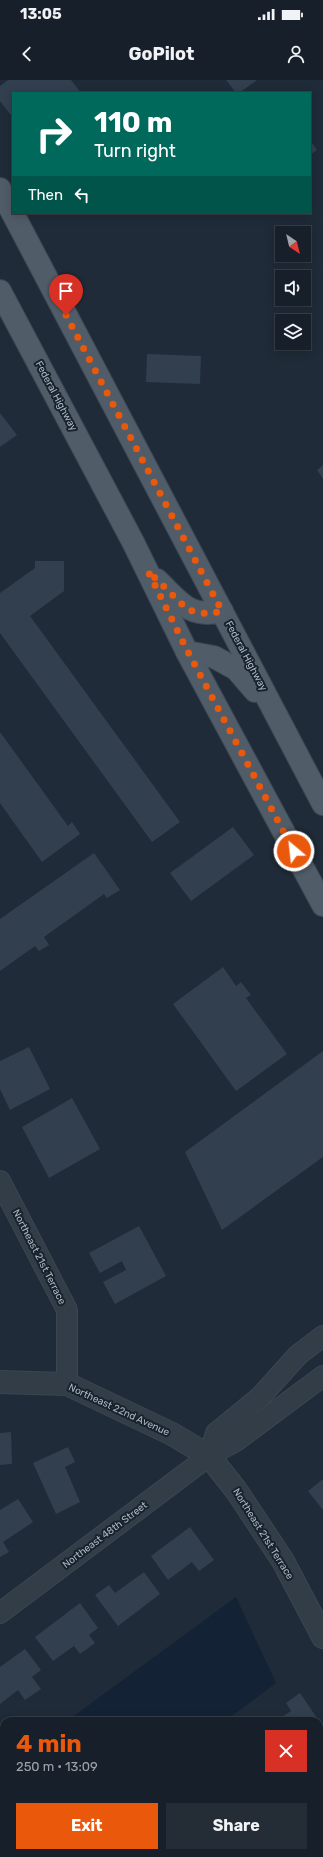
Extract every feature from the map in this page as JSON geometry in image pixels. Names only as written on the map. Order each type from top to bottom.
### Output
[{"type":"main road","name":"Federal Highway","points":[[0,189],[12,212]]},
{"type":"main road","name":"Federal Highway","points":[[13,214],[323,804]]},
{"type":"main road","name":"Federal Highway","points":[[0,291],[148,571],[188,652],[323,906]]},
{"type":"main road","points":[[148,571],[188,610],[208,614],[222,611]]},
{"type":"main road","points":[[188,652],[214,657],[236,669],[279,719]]},
{"type":"street","name":"Northeast 21st Terrace","points":[[0,1181],[67,1310],[67,1384]]},
{"type":"street","points":[[209,1456],[216,1433],[260,1398],[298,1355],[323,1336]]},
{"type":"street","name":"Northeast 48th Street","points":[[0,1613],[209,1456],[236,1441],[323,1376]]},
{"type":"street","name":"Northeast 22nd Avenue","points":[[0,1382],[67,1384],[172,1434],[209,1456]]},
{"type":"street","name":"Northeast 21st Terrace","points":[[209,1456],[236,1490],[283,1561],[323,1637]]},
{"type":"water","points":[[236,1597],[276,1683],[230,1717],[72,1717]]},
{"type":"building","points":[[8,80],[71,80],[80,92],[12,92],[12,117],[0,101],[0,86]]},
{"type":"building","points":[[226,80],[257,80],[240,92],[235,92]]},
{"type":"building","points":[[311,141],[317,150],[311,154]]},
{"type":"building","points":[[147,354],[201,356],[200,384],[146,382]]},
{"type":"building","points":[[0,413],[17,435],[0,447]]},
{"type":"building","points":[[323,465],[323,479],[317,470]]},
{"type":"building","points":[[35,561],[64,561],[64,591],[30,616],[180,822],[152,842],[0,633],[0,593],[35,568]]},
{"type":"building","points":[[0,732],[68,826],[72,822],[80,834],[42,862],[0,803]]},
{"type":"building","points":[[233,827],[254,855],[191,901],[170,873]]},
{"type":"building","points":[[94,853],[120,890],[107,898],[104,894],[44,937],[49,945],[39,951],[35,946],[0,971],[0,919]]},
{"type":"building","points":[[223,967],[236,986],[241,982],[251,995],[246,998],[287,1054],[236,1091],[173,1004]]},
{"type":"building","points":[[29,1047],[50,1089],[10,1110],[0,1089],[0,1061]]},
{"type":"building","points":[[323,1051],[323,1157],[222,1230],[185,1152]]},
{"type":"building","points":[[72,1098],[100,1149],[49,1178],[22,1127]]},
{"type":"building","points":[[139,1226],[166,1276],[115,1304],[103,1282],[126,1270],[122,1261],[100,1273],[89,1253]]},
{"type":"building","points":[[11,1432],[12,1464],[0,1465],[0,1433]]},
{"type":"building","points":[[68,1447],[75,1462],[65,1467],[80,1502],[56,1514],[33,1463]]},
{"type":"building","points":[[323,1479],[323,1510],[308,1491]]},
{"type":"building","points":[[18,1499],[33,1522],[3,1542],[9,1552],[0,1557],[0,1510]]},
{"type":"building","points":[[190,1527],[214,1560],[199,1571],[192,1562],[168,1580],[151,1556]]},
{"type":"building","points":[[144,1572],[160,1594],[118,1626],[95,1595],[109,1585],[115,1593]]},
{"type":"building","points":[[80,1603],[98,1628],[89,1635],[95,1643],[80,1654],[74,1646],[53,1661],[35,1637]]},
{"type":"building","points":[[25,1649],[41,1670],[32,1677],[41,1689],[25,1700],[18,1690],[0,1704],[0,1667]]},
{"type":"building","points":[[300,1693],[316,1717],[282,1717],[291,1711],[286,1703]]},
{"type":"route","points":[[66,315],[222,611],[208,614],[188,610],[148,571],[188,652],[294,851]]}]
